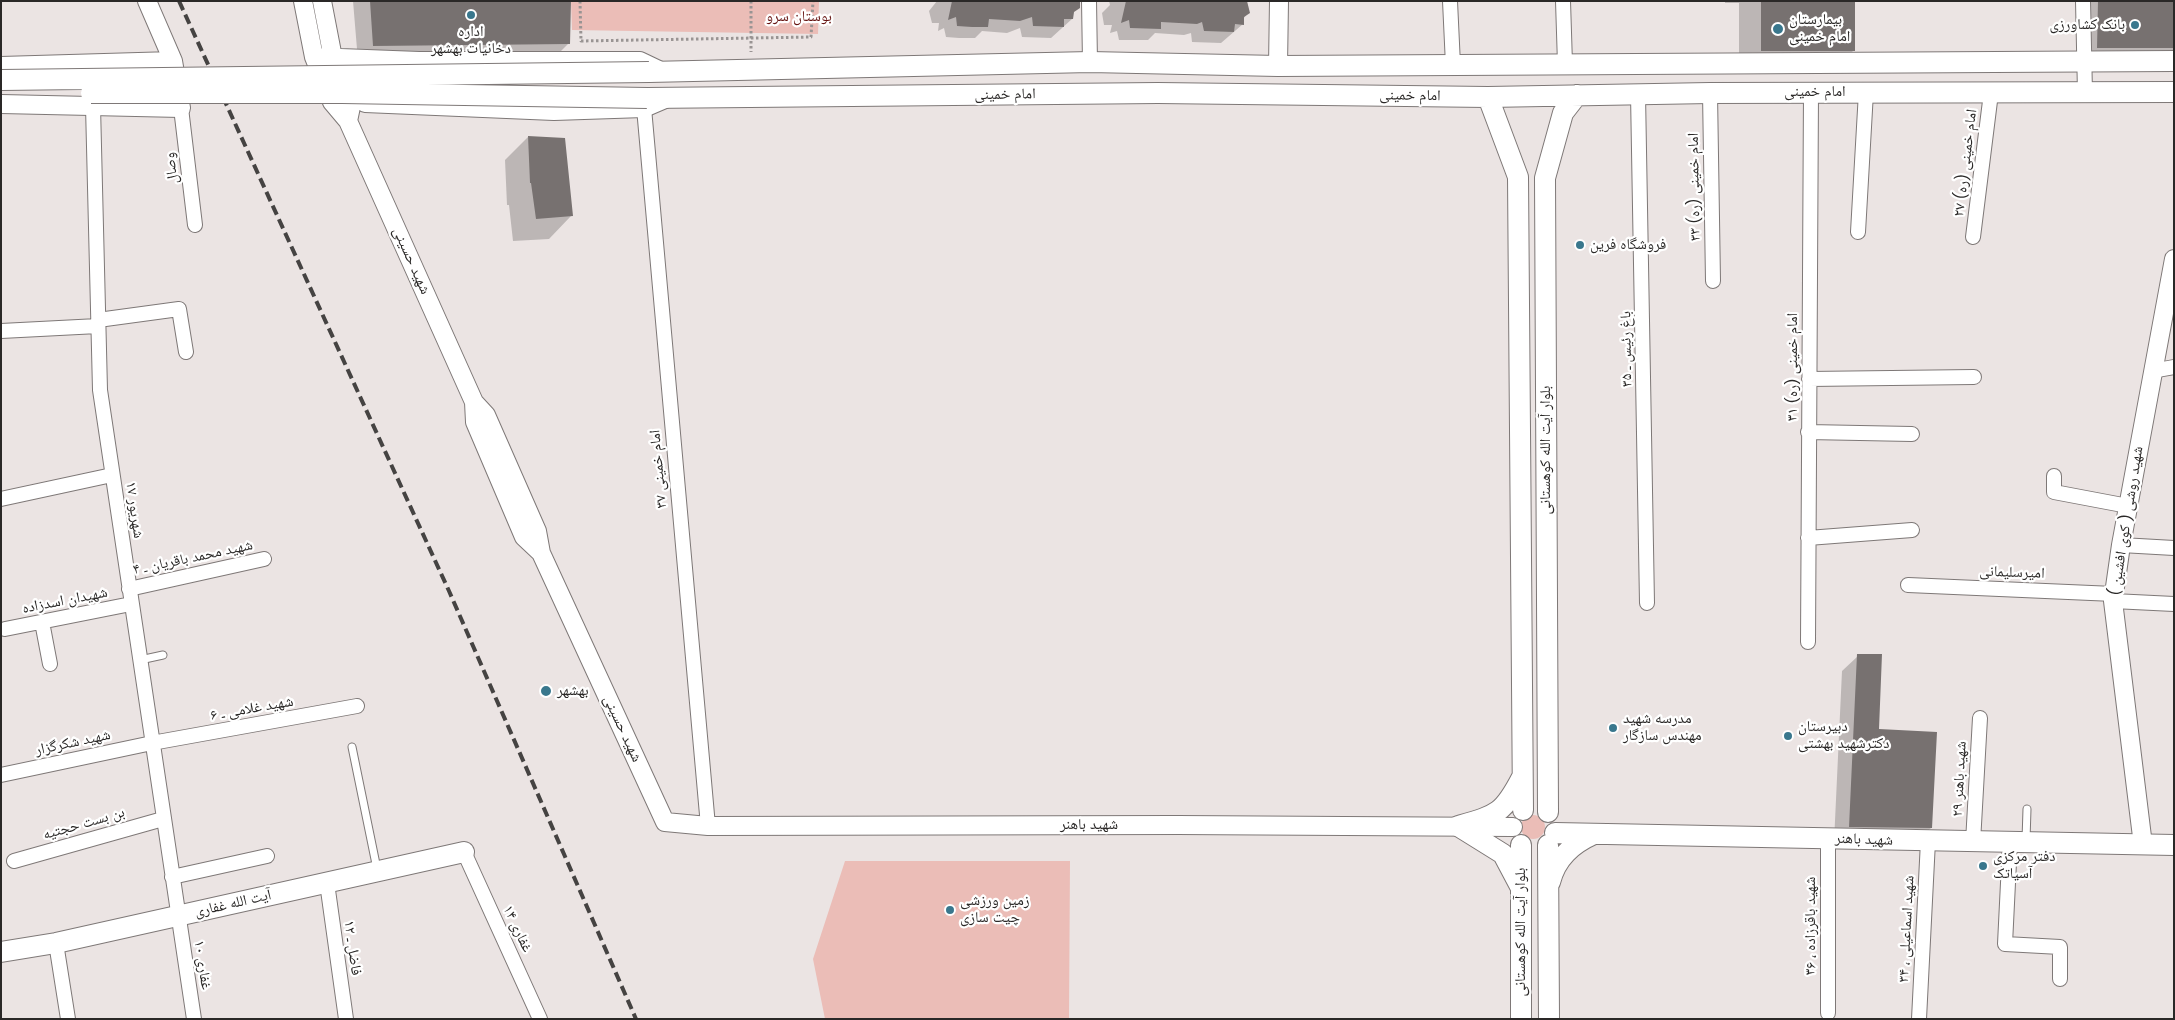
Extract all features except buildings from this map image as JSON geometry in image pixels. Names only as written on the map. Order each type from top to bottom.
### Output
[{"type":"main road","name":"امام خمینی","points":[[2,71],[656,72],[1090,62],[1278,66],[2174,61]]},
{"type":"main road","points":[[1158,62],[1158,94]]},
{"type":"main road","name":"امام خمینی","points":[[2,101],[342,93],[652,102],[1158,94],[1488,97],[1710,92],[2174,92]]},
{"type":"main road","name":"بلوار آیت الله کوهستانی","points":[[1548,812],[1545,178],[1563,112],[1577,95]]},
{"type":"main road","name":"بلوار آیت الله کوهستانی","points":[[1488,97],[1518,177],[1524,773],[1519,827],[1521,1019]]},
{"type":"main road","points":[[1518,177],[1522,168],[1532,164],[1541,168],[1545,178]]},
{"type":"main road","points":[[1458,826],[1491,817],[1500,811],[1510,800],[1524,773]]},
{"type":"main road","points":[[1536,807],[1548,812],[1555,822],[1551,839],[1534,850],[1519,827],[1536,807]]},
{"type":"main road","points":[[1458,826],[1503,854],[1521,888]]},
{"type":"main road","points":[[1548,889],[1551,875],[1561,858],[1575,844],[1594,834]]},
{"type":"main road","name":"شهید باهنر","points":[[1551,839],[1594,834],[2174,845]]},
{"type":"main road","name":"بلوار آیت الله کوهستانی","points":[[1549,1019],[1548,889],[1551,839]]},
{"type":"main road","name":"آیت الله غفاری","points":[[1,952],[56,943],[464,852]]},
{"type":"street","points":[[147,1],[173,61],[181,108],[47,105],[2,101],[2,71],[47,64],[173,61]]},
{"type":"street","name":"شهید حسینی","points":[[303,1],[314,57],[332,102],[348,121],[474,402],[475,422],[524,537],[541,553],[665,822]]},
{"type":"street","points":[[322,1],[333,58],[352,102],[348,121]]},
{"type":"street","points":[[1089,1],[1090,62]]},
{"type":"street","points":[[1278,66],[1279,1]]},
{"type":"street","points":[[1450,1],[1453,65]]},
{"type":"street","points":[[1563,1],[1565,64]]},
{"type":"street","points":[[2083,1],[2085,92]]},
{"type":"street","points":[[314,57],[398,61],[640,61],[656,72]]},
{"type":"street","points":[[398,61],[398,104]]},
{"type":"street","points":[[417,105],[419,61]]},
{"type":"street","points":[[47,64],[47,105]]},
{"type":"street","name":"امام خمینی (ره) ۳۳","points":[[1710,92],[1713,281]]},
{"type":"street","name":"امام خمینی (ره) ۳۱","points":[[1808,642],[1811,92]]},
{"type":"street","points":[[1858,232],[1866,92]]},
{"type":"street","name":"امام خمینی (ره) ۲۷","points":[[1973,237],[1991,93]]},
{"type":"street","name":"باغ رئیس ـ ۳۵","points":[[1638,94],[1647,603]]},
{"type":"street","points":[[332,102],[554,111],[652,102]]},
{"type":"street","name":"امام خمینی ۳۷","points":[[652,102],[708,826]]},
{"type":"street","name":"۱۷ شهریور","points":[[93,106],[100,390],[177,916]]},
{"type":"street","name":"وصال","points":[[181,108],[195,225]]},
{"type":"street","name":"شهید روشی ( کوی افشین )","points":[[2143,845],[2113,598],[2152,371],[2174,259]]},
{"type":"street","points":[[1,331],[98,323],[180,309],[186,352]]},
{"type":"street","points":[[2152,371],[2174,367]]},
{"type":"street","points":[[1809,379],[1974,377]]},
{"type":"street","points":[[1808,432],[1912,434]]},
{"type":"street","points":[[1,499],[112,475]]},
{"type":"street","points":[[2054,476],[2054,492],[2128,506]]},
{"type":"street","points":[[1808,538],[1912,530]]},
{"type":"street","points":[[2121,545],[2174,548]]},
{"type":"street","name":"شهید محمد باقریان ـ ۴","points":[[129,589],[264,560]]},
{"type":"street","name":"امیرسلیمانی","points":[[1908,585],[2113,598],[2174,604]]},
{"type":"street","name":"شهیدان اسدزاده","points":[[5,630],[131,604]]},
{"type":"street","points":[[42,622],[50,664]]},
{"type":"street","name":"شهید غلامی ـ ۶","points":[[152,743],[357,706]]},
{"type":"street","name":"شهید باهنر ۲۹","points":[[1973,842],[1980,718]]},
{"type":"street","name":"شهید شکرگزار","points":[[1,774],[152,743]]},
{"type":"street","name":"بن بست حجتیه","points":[[14,861],[163,819]]},
{"type":"street","name":"شهید باهنر","points":[[665,822],[708,826],[1187,825],[1519,827]]},
{"type":"street","name":"شهید باقرزاده ، ۳۶","points":[[1828,839],[1828,1013]]},
{"type":"street","name":"شهید اسماعیلی ، ۳۴","points":[[1918,1019],[1928,841]]},
{"type":"street","points":[[2018,842],[2005,944],[2060,947],[2060,979]]},
{"type":"street","name":"غفاری ۱۴","points":[[464,852],[540,1019]]},
{"type":"street","points":[[172,877],[267,856]]},
{"type":"street","name":"فاضل ـ ۱۲","points":[[326,883],[346,1019]]},
{"type":"street","name":"غفاری ۱۰","points":[[177,916],[194,1019]]},
{"type":"street","points":[[56,943],[68,1019]]},
{"type":"lane","points":[[140,660],[163,656]]},
{"type":"lane","points":[[352,747],[378,872]]},
{"type":"lane","points":[[2018,842],[2027,809]]},
{"type":"path","points":[[580,1],[581,41],[811,37],[812,1]]},
{"type":"path","points":[[751,1],[752,70]]},
{"type":"green space","name":"بوستان سرو","points":[[571,1],[819,1],[818,34],[572,30]]},
{"type":"green space","points":[[1533,815],[1542,818],[1545,827],[1542,836],[1533,839],[1524,836],[1521,827],[1524,818]]},
{"type":"green space","name":"زمین ورزشی چیت سازی","points":[[845,861],[1070,861],[1069,1019],[825,1019],[813,959]]},
{"type":"railway","points":[[179,1],[449,591],[636,1019]]},
{"type":"place","name":"اداره دخانیات بهشهر","points":[[471,15]]},
{"type":"place","name":"بانک کشاورزی","points":[[2135,25]]},
{"type":"place","name":"بیمارستان امام خمینی","points":[[1778,29]]},
{"type":"place","name":"فروشگاه فرین","points":[[1580,245]]},
{"type":"place","name":"بهشهر","points":[[546,691]]},
{"type":"place","name":"مدرسه شهید مهندس سازگار","points":[[1613,728]]},
{"type":"place","name":"دبیرستان دکترشهید بهشتی","points":[[1788,736]]},
{"type":"place","name":"دفتر مرکزی آسیاتک","points":[[1983,866]]},
{"type":"place","name":"زمین ورزشی چیت سازی","points":[[950,910]]}]
